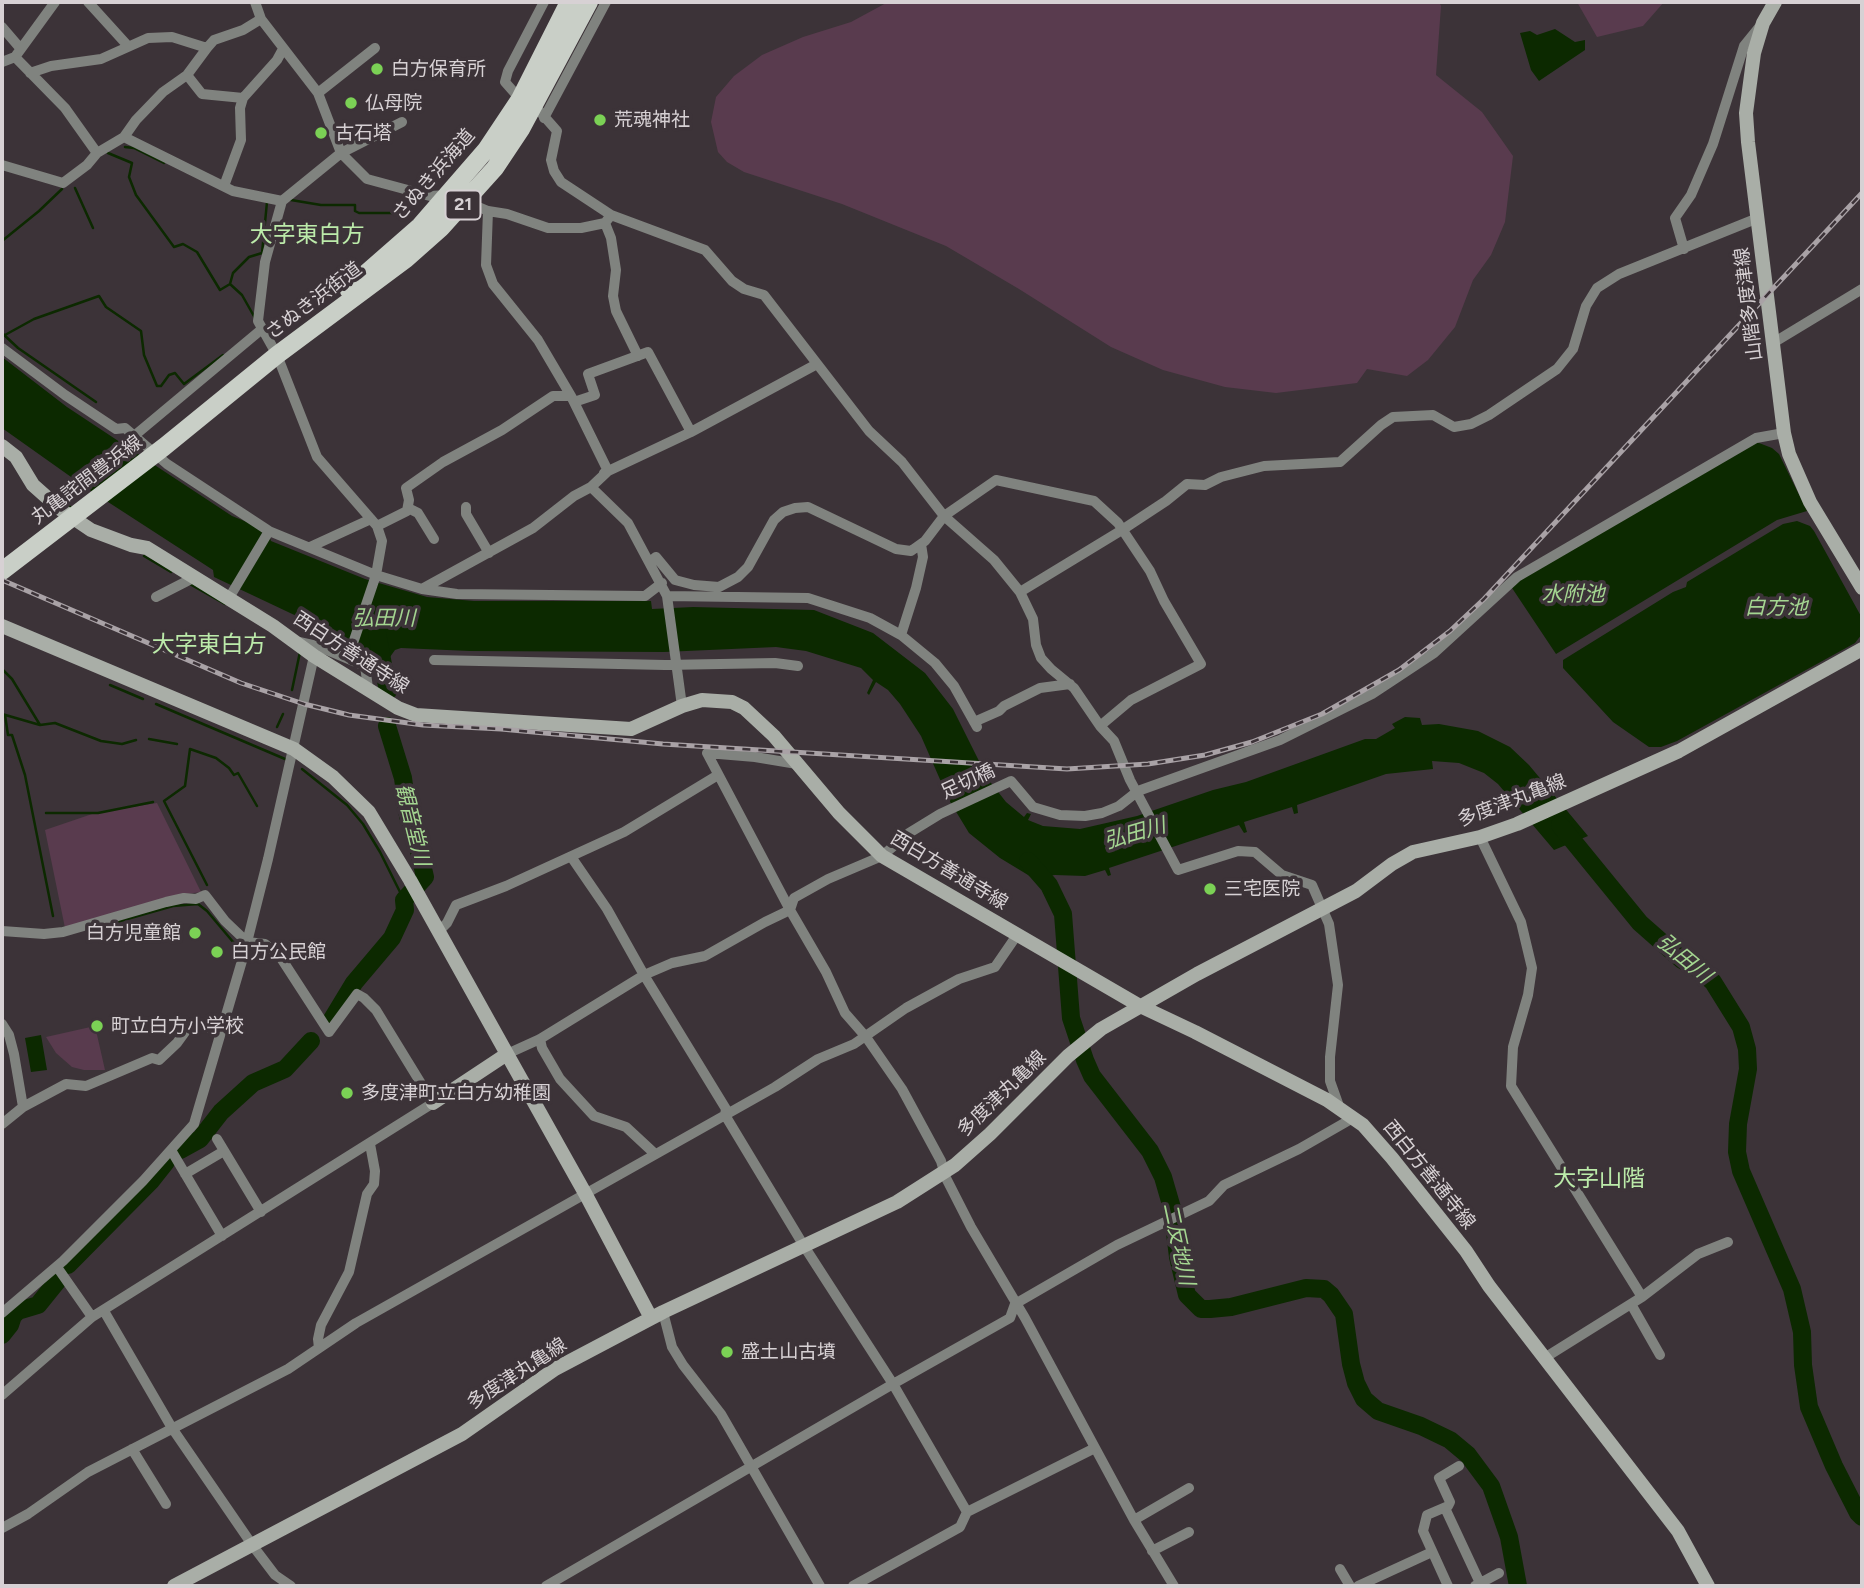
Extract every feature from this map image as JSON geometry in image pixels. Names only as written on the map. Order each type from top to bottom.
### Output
[{"type":"main road","name":"さぬき浜街道","points":[[533,108],[569,2]]},
{"type":"main road","name":"さぬき浜街道","points":[[164,447],[276,355],[406,259],[442,228],[495,167],[533,108],[589,2]]},
{"type":"main road","name":"山階多度津線","points":[[1775,2],[1763,23],[1754,53],[1746,113],[1784,433],[1789,454],[1810,502],[1862,588]]},
{"type":"main road","name":"さぬき浜海道","points":[[276,355],[420,226],[486,150],[533,108]]},
{"type":"main road","name":"西白方善通寺線","points":[[2,446],[16,457],[33,485],[80,523],[91,530],[147,548],[189,580],[230,597],[314,656],[398,708],[416,715],[631,730],[682,706],[702,700],[732,702],[744,708],[766,728],[839,813],[882,856],[1140,1006],[1195,1032],[1353,1118],[1392,1158],[1678,1531],[1708,1586]]},
{"type":"main road","name":"丸亀詫間豊浜線","points":[[2,571],[164,447]]},
{"type":"main road","points":[[2,626],[294,750],[333,777],[369,812],[421,898],[586,1195],[657,1315]]},
{"type":"main road","name":"多度津丸亀線","points":[[174,1586],[462,1434],[555,1368],[657,1315],[897,1202],[944,1172],[990,1135],[1068,1056],[1101,1029],[1321,907],[1356,891],[1413,852],[1480,837],[1517,824],[1679,751],[1862,649]]},
{"type":"main road","points":[[433,1103],[507,1054]]},
{"type":"street","points":[[2,62],[18,52],[55,2]]},
{"type":"street","points":[[88,2],[128,46]]},
{"type":"street","points":[[255,2],[261,19],[318,93],[341,153],[367,179],[429,196],[449,195],[488,211],[507,214],[548,228],[581,228],[608,219]]},
{"type":"street","points":[[544,2],[508,71],[505,82],[557,131],[551,160],[561,182],[608,219],[705,250],[732,281],[744,289],[764,295],[869,431],[902,463],[944,516],[994,559],[1020,592],[1032,619],[1041,658],[1051,670],[1070,684],[1114,741],[1130,780],[1178,870],[1238,851],[1255,852],[1282,875],[1312,885],[1329,925],[1338,985],[1330,1082],[1340,1109]]},
{"type":"street","points":[[533,108],[606,2]]},
{"type":"street","points":[[2,165],[63,183],[87,165],[97,153],[124,137],[163,92],[187,75],[214,40],[243,30],[261,19]]},
{"type":"street","points":[[1684,249],[1675,218],[1690,195],[1713,144],[1744,46],[1763,23]]},
{"type":"street","points":[[2,27],[30,73],[65,107],[97,153]]},
{"type":"street","points":[[30,73],[51,66],[101,59],[148,37],[172,37],[207,48]]},
{"type":"street","points":[[318,93],[375,48]]},
{"type":"street","points":[[223,186],[241,140],[240,108],[243,98],[278,60],[283,49]]},
{"type":"street","points":[[187,75],[202,94],[243,98]]},
{"type":"street","points":[[348,658],[376,575],[382,541],[374,523],[317,457],[276,355],[258,321],[265,262],[282,201],[341,153],[402,122]]},
{"type":"street","points":[[124,137],[233,191],[282,201]]},
{"type":"street","points":[[422,589],[533,528],[591,487],[608,471],[572,399],[538,340],[493,284],[486,265],[488,211]]},
{"type":"street","points":[[1020,592],[1122,530],[1187,484],[1205,485],[1221,477],[1264,466],[1340,462],[1392,417],[1433,415],[1454,428],[1471,424],[1489,415],[1557,369],[1573,349],[1586,306],[1597,288],[1619,274],[1758,218]]},
{"type":"street","points":[[608,219],[616,270],[612,296],[638,356]]},
{"type":"street","points":[[1773,343],[1862,289]]},
{"type":"street","points":[[134,436],[262,329]]},
{"type":"street","points":[[2,348],[116,429],[125,428],[167,464],[268,534],[310,547],[376,575],[422,589],[457,594],[645,596],[662,583]]},
{"type":"street","points":[[310,547],[407,511],[409,500],[406,488],[443,462],[502,430],[553,396],[572,399],[596,395],[588,374],[648,352],[691,432]]},
{"type":"street","points":[[604,473],[691,432],[817,364]]},
{"type":"street","points":[[1138,791],[1280,740],[1372,694],[1434,653],[1517,578],[1756,438],[1784,433]]},
{"type":"street","points":[[651,561],[656,557],[675,579],[694,585],[719,587],[738,578],[748,567],[774,520],[783,512],[795,508],[808,507],[896,549],[911,551],[921,544],[944,516],[996,480],[1094,501],[1122,530],[1150,571],[1164,601],[1201,664],[1131,700],[1100,726]]},
{"type":"street","points":[[591,487],[628,523],[662,583],[667,596],[682,706]]},
{"type":"street","points":[[466,507],[466,514],[489,553]]},
{"type":"street","points":[[408,508],[418,513],[434,539]]},
{"type":"street","points":[[230,597],[268,534]]},
{"type":"street","points":[[901,635],[923,556],[921,544]]},
{"type":"street","points":[[156,597],[189,580]]},
{"type":"street","points":[[667,596],[808,598],[870,618],[901,635],[935,663],[954,686],[976,724],[1040,688],[1070,684]]},
{"type":"street","points":[[296,641],[317,646],[365,666],[368,688]]},
{"type":"street","points":[[2,1313],[57,1267],[194,1124],[247,942],[314,656]]},
{"type":"street","points":[[434,660],[675,661],[798,666]]},
{"type":"street","points":[[797,765],[755,757],[707,753],[826,972],[845,1013],[865,1035],[902,1089],[941,1161],[971,1227],[1025,1318],[1134,1520],[1174,1586]]},
{"type":"street","points":[[439,931],[447,923],[456,905],[572,858],[624,832],[718,775]]},
{"type":"street","name":"足切橋","points":[[507,1054],[540,1039],[644,975],[672,963],[705,956],[790,910],[794,898],[828,879],[882,856],[909,833],[940,814],[1011,781],[1033,807],[1060,816],[1102,813],[1119,806],[1138,791]]},
{"type":"street","points":[[1480,837],[1521,922],[1531,968],[1528,995],[1513,1047],[1511,1086],[1636,1301],[1660,1355]]},
{"type":"street","points":[[572,858],[607,909],[726,1109],[725,1115],[804,1246],[893,1384],[967,1512]]},
{"type":"street","points":[[2,931],[44,934],[63,932],[166,902],[184,898],[196,900],[205,895],[247,942],[265,944],[281,958],[329,1031],[357,994],[364,998],[376,1010],[433,1103],[92,1317],[2,1395]]},
{"type":"street","points":[[2,1528],[28,1514],[88,1472],[288,1369],[356,1323],[775,1087],[818,1059],[854,1044],[906,1008],[959,979],[995,967],[1017,935]]},
{"type":"street","points":[[2,1024],[9,1035],[14,1054],[23,1107]]},
{"type":"street","points":[[2,1124],[23,1107],[66,1084],[86,1086],[152,1058],[159,1060],[177,1043],[190,1025],[199,1024],[221,1032]]},
{"type":"street","points":[[540,1039],[542,1048],[560,1079],[594,1116],[626,1127],[654,1153]]},
{"type":"street","points":[[546,1586],[1010,1318],[1015,1304],[1117,1245],[1209,1200],[1224,1185],[1299,1149],[1353,1118]]},
{"type":"street","points":[[217,1139],[261,1212]]},
{"type":"street","points":[[319,1348],[321,1325],[349,1272],[367,1194],[374,1184],[375,1171],[370,1144]]},
{"type":"street","points":[[171,1150],[222,1236]]},
{"type":"street","points":[[185,1174],[224,1151]]},
{"type":"street","points":[[1546,1357],[1636,1301],[1698,1254],[1728,1242]]},
{"type":"street","points":[[57,1267],[92,1317]]},
{"type":"street","points":[[104,1311],[172,1429],[253,1546],[275,1575],[291,1586]]},
{"type":"street","points":[[657,1315],[683,1365],[721,1413],[820,1586]]},
{"type":"street","points":[[853,1586],[960,1527],[967,1512],[1095,1448]]},
{"type":"street","points":[[132,1449],[166,1504]]},
{"type":"street","points":[[1448,1586],[1423,1531],[1427,1515],[1445,1508],[1450,1502],[1439,1478],[1459,1466]]},
{"type":"street","points":[[1134,1520],[1189,1488]]},
{"type":"street","points":[[1445,1508],[1477,1585],[1499,1573]]},
{"type":"street","points":[[1152,1551],[1189,1532]]},
{"type":"street","points":[[1358,1586],[1432,1552]]},
{"type":"street","points":[[1340,1569],[1350,1586]]},
{"type":"shaded area","points":[[888,2],[1439,2],[1441,6],[1436,75],[1482,112],[1513,156],[1505,222],[1491,255],[1473,280],[1455,327],[1428,360],[1407,376],[1367,369],[1357,383],[1276,393],[1225,387],[1163,370],[1111,347],[946,246],[842,204],[744,172],[727,162],[718,152],[711,122],[716,97],[734,76],[762,55],[803,37],[851,22]]},
{"type":"shaded area","points":[[1577,2],[1664,2],[1643,26],[1597,37]]},
{"type":"shaded area","points":[[157,803],[201,892],[179,895],[65,928],[45,830],[95,813]]},
{"type":"shaded area","points":[[95,1026],[105,1070],[72,1067],[56,1053],[46,1037]]},
{"type":"water","points":[[1555,29],[1575,42],[1585,40],[1585,50],[1539,81],[1531,70],[1520,33],[1530,31],[1537,35]]},
{"type":"water","name":"弘田川","points":[[2,357],[67,407],[232,516],[267,530],[271,541],[365,579],[427,597],[474,601],[651,601],[652,609],[693,607],[814,610],[873,633],[925,673],[953,709],[988,779],[1006,802],[1024,817],[1027,813],[1031,814],[1028,820],[1043,826],[1080,829],[1137,816],[1213,790],[1246,782],[1365,739],[1376,739],[1395,728],[1392,724],[1405,717],[1420,718],[1422,725],[1439,724],[1478,731],[1510,747],[1529,765],[1588,836],[1554,850],[1498,784],[1484,773],[1459,763],[1432,761],[1433,769],[1386,774],[1297,805],[1298,813],[1294,814],[1292,807],[1244,822],[1247,832],[1244,833],[1239,825],[1109,868],[1111,875],[1108,876],[1105,870],[1085,876],[1055,875],[1033,878],[1000,858],[969,833],[949,800],[921,736],[888,690],[876,682],[869,695],[867,693],[873,680],[861,668],[806,651],[776,647],[664,652],[401,648],[395,650],[390,657],[379,655],[214,577],[213,570],[88,489],[2,428]]},
{"type":"water","name":"水附池","points":[[1749,443],[1759,443],[1779,454],[1807,511],[1777,520],[1556,654],[1512,588],[1517,581]]},
{"type":"water","name":"白方池","points":[[1797,521],[1810,526],[1814,531],[1862,618],[1862,634],[1855,643],[1677,741],[1661,747],[1649,747],[1613,722],[1563,668],[1563,660],[1673,592],[1686,587],[1687,582],[1783,524]]},
{"type":"water","points":[[41,1035],[47,1070],[31,1072],[25,1038]]},
{"type":"waterway","points":[[125,147],[134,148],[164,163]]},
{"type":"waterway","points":[[108,153],[132,163],[129,177],[136,195],[174,247],[183,244],[197,252],[220,290],[230,284],[242,295],[255,318]]},
{"type":"waterway","points":[[75,188],[93,228]]},
{"type":"waterway","points":[[2,241],[62,189]]},
{"type":"waterway","points":[[291,200],[321,205],[355,205],[355,211],[359,213],[405,213]]},
{"type":"waterway","points":[[230,284],[233,273],[249,257],[262,253],[267,202]]},
{"type":"waterway","points":[[5,335],[34,319],[99,296],[106,307],[141,331],[144,355],[157,386],[161,386],[169,375],[175,373],[184,384],[223,355]]},
{"type":"waterway","points":[[2,333],[18,348],[96,402]]},
{"type":"waterway","points":[[59,499],[73,509]]},
{"type":"waterway","points":[[144,556],[171,572]]},
{"type":"waterway","points":[[188,583],[225,604]]},
{"type":"waterway","name":"観音堂川","points":[[377,633],[388,691]]},
{"type":"waterway","points":[[292,690],[300,652]]},
{"type":"waterway","points":[[2,669],[12,679],[40,725]]},
{"type":"waterway","points":[[110,685],[143,699]]},
{"type":"waterway","points":[[156,704],[285,759]]},
{"type":"waterway","points":[[2,714],[40,725],[55,723],[101,741],[122,744],[136,740]]},
{"type":"waterway","points":[[277,727],[283,714]]},
{"type":"waterway","points":[[5,715],[8,735],[12,735],[25,775],[53,916]]},
{"type":"waterway","name":"観音堂川","points":[[331,1021],[354,983],[392,938],[405,910],[404,900],[425,877],[408,816],[403,778],[387,726]]},
{"type":"waterway","points":[[149,739],[177,744]]},
{"type":"waterway","points":[[207,885],[164,801],[185,786],[190,749],[216,758],[234,775],[238,773],[257,806]]},
{"type":"waterway","points":[[302,769],[347,805],[363,824],[404,900]]},
{"type":"waterway","points":[[46,813],[98,813],[153,802]]},
{"type":"waterway","name":"弘田川","points":[[1560,825],[1640,923],[1682,960],[1713,982],[1741,1027],[1747,1049],[1748,1069],[1738,1124],[1737,1152],[1741,1171],[1792,1289],[1802,1332],[1809,1407],[1834,1466],[1862,1517]]},
{"type":"waterway","name":"二反地川","points":[[1028,861],[1049,885],[1063,914],[1071,1018],[1085,1060],[1092,1076],[1150,1151],[1163,1177],[1172,1208],[1178,1257],[1187,1295],[1201,1309],[1231,1307],[1306,1288],[1324,1289],[1331,1295],[1344,1314],[1351,1364],[1364,1399],[1378,1411],[1421,1426],[1450,1440],[1468,1455],[1491,1486],[1509,1537],[1518,1586]]},
{"type":"waterway","points":[[92,929],[173,906],[198,904],[239,949]]},
{"type":"waterway","name":"観音堂川","points":[[180,1150],[200,1139],[221,1112],[253,1083],[285,1069],[311,1041]]},
{"type":"waterway","name":"観音堂川","points":[[68,1265],[151,1181],[166,1162]]},
{"type":"waterway","name":"観音堂川","points":[[2,1335],[18,1311],[38,1305],[59,1279]]},
{"type":"railway","points":[[2,580],[241,683],[304,704],[349,715],[423,725],[501,729],[663,744],[1067,769],[1148,764],[1205,755],[1252,742],[1322,714],[1399,670],[1450,631],[1484,599],[1862,193]]},
{"type":"place","name":"白方保育所","points":[[377,69]]},
{"type":"place","name":"仏母院","points":[[351,103]]},
{"type":"place","name":"荒魂神社","points":[[600,120]]},
{"type":"place","name":"古石塔","points":[[321,133]]},
{"type":"place","name":"三宅医院","points":[[1210,889]]},
{"type":"place","name":"白方児童館","points":[[195,933]]},
{"type":"place","name":"白方公民館","points":[[217,952]]},
{"type":"place","name":"町立白方小学校","points":[[97,1026]]},
{"type":"place","name":"多度津町立白方幼稚園","points":[[347,1093]]},
{"type":"place","name":"盛土山古墳","points":[[727,1352]]},
{"type":"district","name":"大字東白方","points":[[307,235]]},
{"type":"district","name":"大字東白方","points":[[209,645]]},
{"type":"district","name":"大字山階","points":[[1599,1179]]}]
